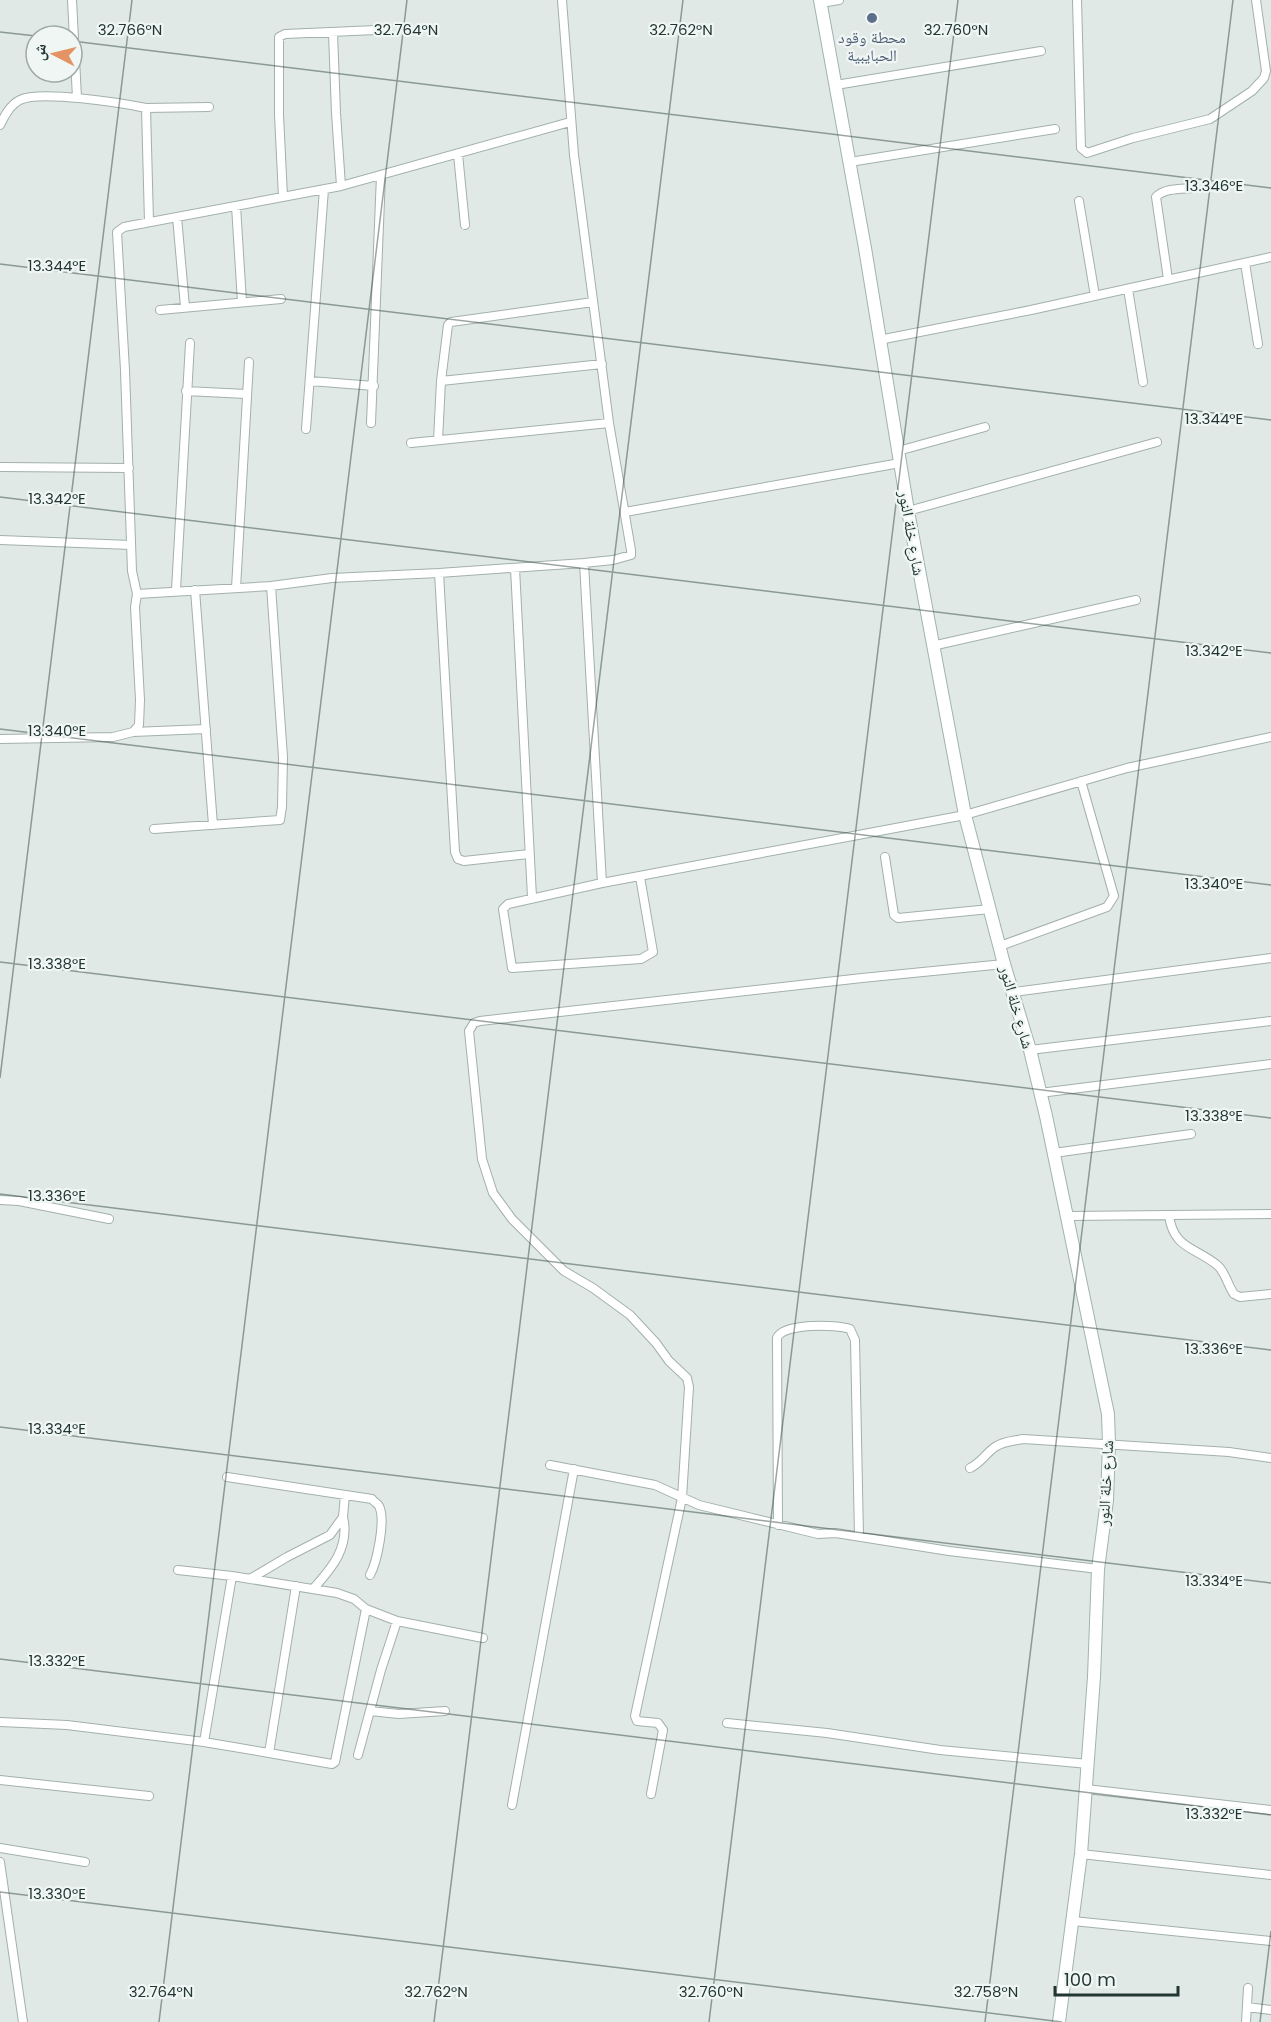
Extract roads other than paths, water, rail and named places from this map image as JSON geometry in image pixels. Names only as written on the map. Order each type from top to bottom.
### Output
[{"type":"street","points":[[72,0],[77,98]]},
{"type":"street","points":[[137,594],[236,588],[332,578],[584,563],[613,560],[631,555],[609,423],[570,122],[562,0]]},
{"type":"street","points":[[821,1],[839,0]]},
{"type":"street","points":[[1077,0],[1081,148],[1087,153],[1133,138],[1210,119],[1252,91],[1264,78],[1266,71],[1256,0]]},
{"type":"street","name":"شارع خلة النور","points":[[821,1],[908,511],[965,815],[1004,964],[1030,1050],[1054,1153],[1108,1414],[1107,1500],[1098,1569],[1081,1854],[1059,2022]]},
{"type":"street","points":[[283,197],[279,115],[279,37],[285,34],[376,30]]},
{"type":"street","points":[[333,33],[341,186]]},
{"type":"street","points":[[836,85],[1041,51]]},
{"type":"street","points":[[0,125],[12,105],[28,96],[77,98],[146,108],[209,107]]},
{"type":"street","points":[[146,108],[149,222]]},
{"type":"street","points":[[133,732],[140,725],[135,608],[137,594],[132,571],[117,232],[124,227],[341,186],[570,122]]},
{"type":"street","points":[[850,162],[1055,129]]},
{"type":"street","points":[[458,154],[465,225]]},
{"type":"street","points":[[371,423],[381,175]]},
{"type":"street","points":[[1168,279],[1156,197],[1164,191],[1193,188]]},
{"type":"street","points":[[306,429],[324,189]]},
{"type":"street","points":[[1079,201],[1095,296]]},
{"type":"street","points":[[236,206],[242,302]]},
{"type":"street","points":[[177,217],[185,307]]},
{"type":"street","points":[[879,340],[1271,257]]},
{"type":"street","points":[[1245,263],[1258,344]]},
{"type":"street","points":[[1128,289],[1143,382]]},
{"type":"street","points":[[160,310],[281,299]]},
{"type":"street","points":[[438,440],[441,381],[448,325],[451,322],[593,302]]},
{"type":"street","points":[[176,590],[190,343]]},
{"type":"street","points":[[236,588],[249,362]]},
{"type":"street","points":[[441,381],[602,364]]},
{"type":"street","points":[[310,381],[374,386]]},
{"type":"street","points":[[186,391],[246,394]]},
{"type":"street","points":[[411,443],[609,423]]},
{"type":"street","points":[[625,512],[899,457],[985,427]]},
{"type":"street","points":[[908,511],[1157,442]]},
{"type":"street","points":[[0,467],[129,468]]},
{"type":"street","points":[[0,540],[131,545]]},
{"type":"street","points":[[584,563],[602,883]]},
{"type":"street","points":[[515,568],[532,897]]},
{"type":"street","points":[[439,573],[455,852],[458,859],[464,861],[529,854]]},
{"type":"street","points":[[154,829],[280,820],[282,756],[271,585]]},
{"type":"street","points":[[195,591],[213,825]]},
{"type":"street","points":[[932,646],[1136,600]]},
{"type":"street","points":[[0,739],[113,737],[133,732],[206,729]]},
{"type":"street","points":[[640,877],[653,952],[641,959],[512,968],[503,909],[508,904],[602,883],[965,815],[1127,768],[1271,737]]},
{"type":"street","points":[[1000,946],[1107,907],[1112,903],[1114,896],[1081,781]]},
{"type":"street","points":[[885,857],[894,915],[898,918],[990,909]]},
{"type":"street","points":[[1014,992],[1271,958]]},
{"type":"street","points":[[651,1794],[662,1725],[637,1721],[635,1716],[682,1498],[687,1378],[669,1362],[656,1343],[630,1315],[564,1270],[541,1249],[512,1219],[493,1193],[482,1159],[469,1031],[474,1023],[480,1021],[1004,964]]},
{"type":"street","points":[[1030,1050],[1271,1021]]},
{"type":"street","points":[[1040,1093],[1271,1064]]},
{"type":"street","points":[[1054,1153],[1191,1134]]},
{"type":"street","points":[[0,1200],[28,1202],[109,1219]]},
{"type":"street","points":[[1067,1216],[1271,1214]]},
{"type":"street","points":[[1169,1216],[1171,1229],[1177,1239],[1220,1266],[1234,1294],[1240,1297],[1271,1294]]},
{"type":"street","points":[[778,1525],[777,1338],[779,1333],[785,1329],[814,1326],[843,1327],[850,1329],[855,1340],[859,1536]]},
{"type":"street","points":[[970,1468],[978,1465],[994,1447],[1007,1442],[1047,1440],[1229,1452],[1271,1458]]},
{"type":"street","points":[[550,1465],[656,1485],[699,1504],[818,1534],[836,1533],[949,1551],[1098,1569]]},
{"type":"street","points":[[512,1805],[574,1469]]},
{"type":"street","points":[[227,1477],[372,1499],[379,1505],[381,1528],[375,1565],[370,1575]]},
{"type":"street","points":[[313,1589],[334,1566],[342,1549],[345,1495]]},
{"type":"street","points":[[250,1579],[330,1535],[343,1517]]},
{"type":"street","points":[[178,1570],[313,1589],[354,1599],[366,1609],[397,1621],[483,1638]]},
{"type":"street","points":[[204,1742],[232,1576]]},
{"type":"street","points":[[269,1753],[296,1586]]},
{"type":"street","points":[[0,1722],[67,1725],[204,1742],[332,1764],[335,1762],[366,1609]]},
{"type":"street","points":[[358,1755],[397,1621]]},
{"type":"street","points":[[370,1711],[399,1714],[445,1711]]},
{"type":"street","points":[[728,1723],[827,1733],[940,1750],[1088,1764]]},
{"type":"street","points":[[0,1780],[149,1796]]},
{"type":"street","points":[[1086,1789],[1271,1810]]},
{"type":"street","points":[[0,1848],[85,1862]]},
{"type":"street","points":[[1081,1854],[1271,1875]]},
{"type":"street","points":[[0,1862],[23,2022]]},
{"type":"street","points":[[1073,1921],[1271,1941]]},
{"type":"street","points":[[1246,2022],[1248,1988]]},
{"type":"street","points":[[1247,2007],[1271,2010]]},
{"type":"place","name":"محطة وقود الحبايبية","points":[[872,18]]}]
